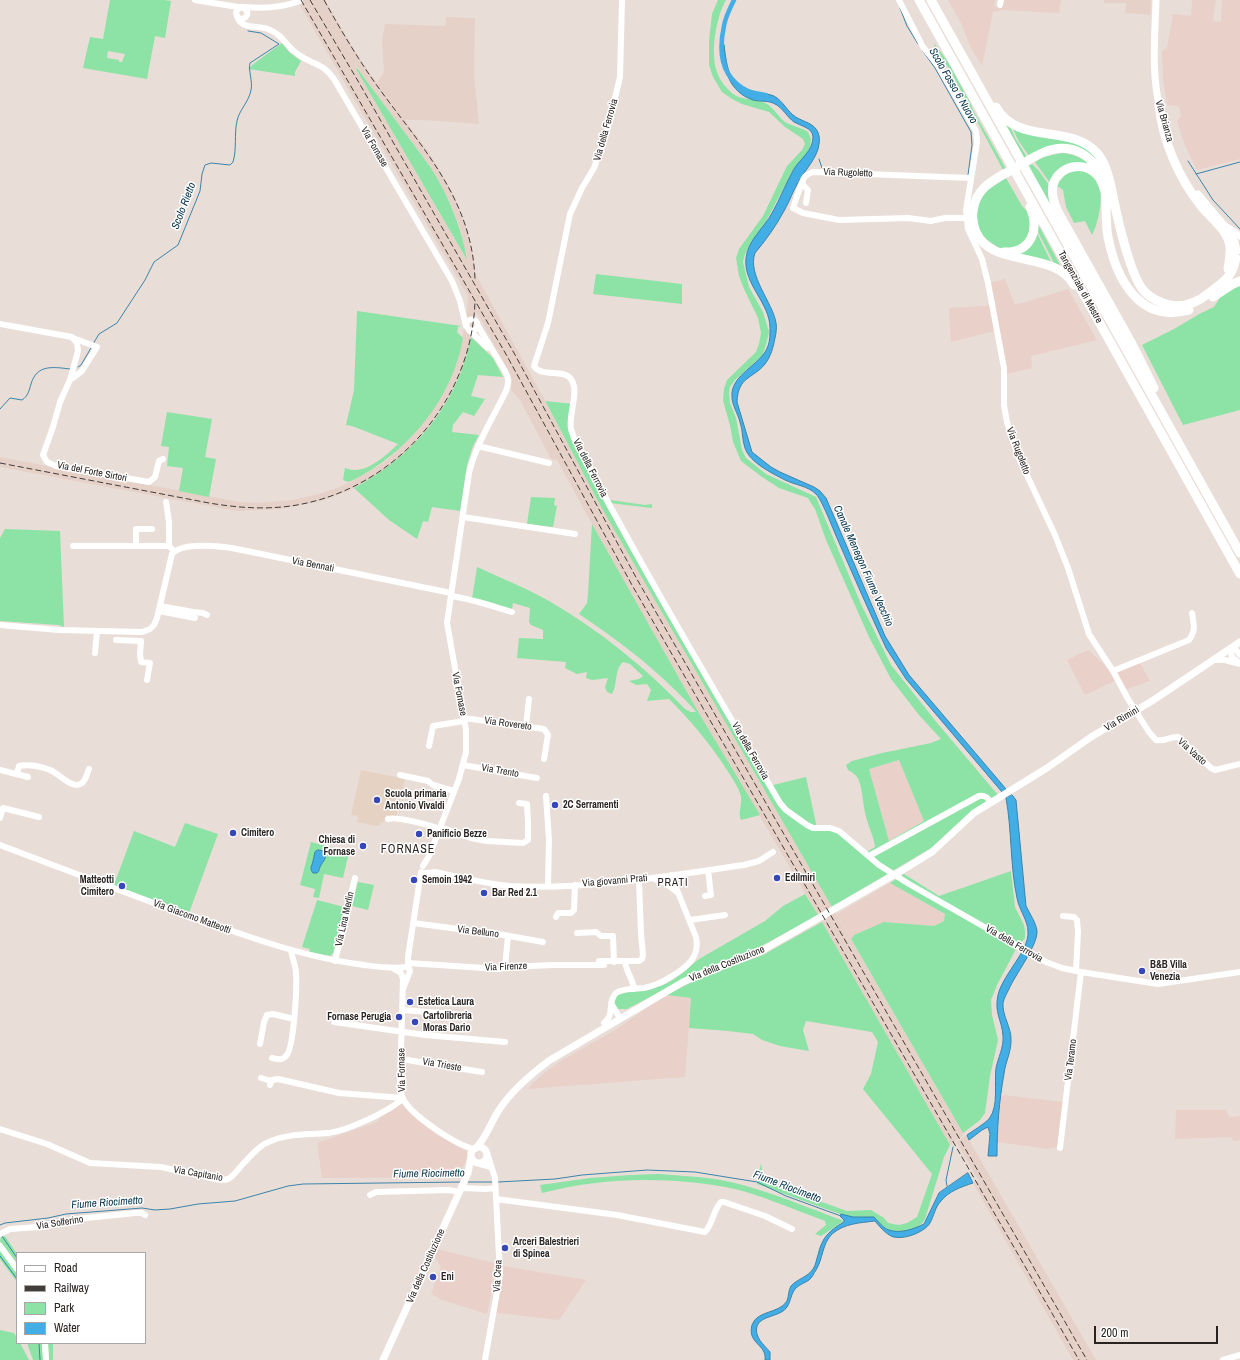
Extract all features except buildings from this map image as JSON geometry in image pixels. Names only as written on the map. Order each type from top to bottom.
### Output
[{"type":"highway","name":"Tangenziale di Mestre","points":[[919,0],[1240,574]]},
{"type":"highway","name":"Tangenziale di Mestre","points":[[930,0],[1240,553]]},
{"type":"highway","points":[[969,68],[980,79],[998,111],[1013,125],[1035,132],[1077,140],[1094,150],[1103,163],[1110,181],[1108,236],[1123,281],[1140,302],[1155,310],[1178,313],[1198,307],[1232,279],[1240,276]]},
{"type":"highway","points":[[1159,105],[1161,123],[1165,137],[1183,180],[1192,194],[1222,229],[1229,242],[1230,254],[1228,269],[1220,288]]},
{"type":"highway","points":[[1108,337],[1086,308],[1072,282],[1062,272],[1045,263],[1009,256],[998,252],[983,242],[977,235],[974,227],[972,212],[976,198],[991,181],[1043,153],[1057,149],[1074,150],[1082,153],[1095,163],[1101,173],[1110,196],[1136,278],[1146,293],[1167,304],[1184,306],[1196,302],[1220,288],[1240,282]]},
{"type":"highway","points":[[1110,196],[1099,177],[1093,171],[1080,166],[1072,166],[1062,172],[1057,177],[1053,186],[1053,198],[1057,210],[1144,367],[1176,431],[1177,441]]},
{"type":"highway","points":[[998,252],[1009,252],[1022,248],[1028,244],[1034,233],[1033,214],[1017,184],[1017,176]]},
{"type":"highway","points":[[1220,288],[1232,272],[1237,252]]},
{"type":"main road","name":"Via Brianza","points":[[1156,0],[1155,80],[1159,105],[1168,138],[1180,167],[1200,197],[1224,225]]},
{"type":"main road","points":[[1224,225],[1240,236]]},
{"type":"main road","points":[[1224,225],[1235,242],[1240,269]]},
{"type":"main road","name":"Via Rimini","points":[[1002,796],[1240,642]]},
{"type":"main road","name":"Via della Costituzione","points":[[383,1360],[463,1183],[473,1152],[486,1134],[499,1109],[518,1086],[550,1060],[584,1039],[616,1013],[651,1000],[698,975],[763,950],[906,868],[932,852],[966,820],[1002,796]]},
{"type":"main road","points":[[584,1039],[588,1034],[604,1023]]},
{"type":"main road","name":"Via della Costituzione","points":[[486,1134],[487,1154]]},
{"type":"main road","points":[[482,1148],[487,1154],[484,1162],[479,1164],[473,1161],[473,1152],[482,1148]]},
{"type":"main road","name":"Via della Costituzione","points":[[463,1183],[479,1164]]},
{"type":"street","points":[[195,0],[254,9],[278,7],[300,1]]},
{"type":"street","name":"Via della Ferrovia","points":[[622,0],[620,77],[607,131],[594,168],[582,188],[570,214],[548,323],[534,366],[537,370],[564,374],[569,377],[572,382],[574,391],[571,429],[574,438],[654,586],[780,803],[786,810],[807,826],[813,828],[830,828],[840,831],[879,865],[909,884],[1031,954],[1062,968],[1158,984],[1240,972]]},
{"type":"street","name":"Via Rugoletto","points":[[899,0],[923,47],[937,64],[976,131],[976,142],[966,218],[968,229],[982,259],[988,283],[1004,368],[1004,405],[1009,428],[1018,456],[1055,535],[1068,568],[1089,634],[1113,671],[1135,711]]},
{"type":"street","points":[[225,5],[234,10],[242,19],[245,18],[247,13],[254,9]]},
{"type":"street","points":[[242,7],[246,10],[249,21],[254,26]]},
{"type":"street","points":[[236,14],[237,10],[242,7]]},
{"type":"street","name":"Via Fornase","points":[[236,14],[243,26],[254,26],[268,29],[281,36],[298,54],[321,66],[334,79],[449,275],[466,312],[476,322],[508,376],[509,384],[506,392],[478,446],[470,468],[447,629],[464,720],[466,745],[463,765],[420,882],[405,968],[403,989],[400,1086],[402,1098],[433,1128],[464,1145],[473,1152]]},
{"type":"street","name":"Via Rugoletto","points":[[802,182],[806,176],[815,172],[971,178]]},
{"type":"street","points":[[802,182],[808,190],[806,204]]},
{"type":"street","points":[[802,182],[793,208],[803,213],[839,220],[908,218],[934,221],[945,218],[966,218]]},
{"type":"street","name":"Via Fornase","points":[[460,301],[468,328],[496,356]]},
{"type":"street","points":[[473,320],[468,322],[468,328],[475,331],[478,326]]},
{"type":"street","name":"Via del Forte Sirtori","points":[[0,324],[72,337],[94,345],[82,371],[70,380]]},
{"type":"street","name":"Via del Forte Sirtori","points":[[72,337],[78,346],[70,380],[60,402],[51,435],[44,452],[44,458],[47,462],[56,466],[149,482],[155,478],[159,461],[163,459]]},
{"type":"street","points":[[478,446],[549,463]]},
{"type":"street","points":[[0,625],[59,630],[117,632],[142,632],[150,629],[154,626],[160,608],[170,558],[174,551],[169,546],[166,502]]},
{"type":"street","points":[[463,517],[575,534]]},
{"type":"street","points":[[136,546],[136,529],[152,529]]},
{"type":"street","points":[[73,546],[169,546]]},
{"type":"street","name":"Via Bennati","points":[[174,551],[193,547],[232,548],[451,594]]},
{"type":"street","points":[[451,594],[512,612]]},
{"type":"street","points":[[160,608],[203,613],[207,615]]},
{"type":"street","points":[[160,608],[195,618]]},
{"type":"street","points":[[1113,671],[1189,640],[1193,634],[1194,627],[1192,613]]},
{"type":"street","points":[[95,654],[97,631]]},
{"type":"street","points":[[117,632],[116,642],[141,641]]},
{"type":"street","points":[[142,632],[140,654],[141,662],[150,663],[147,680]]},
{"type":"street","points":[[1231,648],[1236,650],[1240,655]]},
{"type":"street","points":[[1231,648],[1234,659],[1240,664]]},
{"type":"street","points":[[1213,660],[1225,660],[1240,664]]},
{"type":"street","points":[[526,726],[529,699]]},
{"type":"street","name":"Via Vasto","points":[[1135,711],[1156,740],[1163,741],[1175,736],[1178,737],[1211,768],[1215,770],[1240,764]]},
{"type":"street","name":"Via Rovereto","points":[[429,746],[433,726],[464,720],[526,726],[544,729],[547,732],[548,735],[544,759]]},
{"type":"street","points":[[17,774],[20,766],[28,764],[51,770],[63,780],[81,784],[84,782],[89,769]]},
{"type":"street","name":"Via Trento","points":[[463,765],[536,778]]},
{"type":"street","points":[[0,770],[28,777]]},
{"type":"street","points":[[400,775],[428,781],[433,785],[454,791]]},
{"type":"street","points":[[546,796],[549,840],[548,886]]},
{"type":"street","points":[[869,856],[979,796],[988,798],[991,803]]},
{"type":"street","points":[[388,819],[398,819],[440,828],[471,838],[487,841],[523,843],[528,840],[527,804],[519,802]]},
{"type":"street","points":[[0,818],[3,808],[39,817]]},
{"type":"street","name":"Via Giacomo Matteotti","points":[[0,845],[183,914],[291,950],[335,961],[390,968],[405,968]]},
{"type":"street","name":"Via giovanni Prati","points":[[425,870],[501,885],[575,885],[639,880],[758,862],[773,852]]},
{"type":"street","points":[[705,896],[711,895],[708,870]]},
{"type":"street","points":[[676,889],[679,879],[684,873]]},
{"type":"street","points":[[604,1023],[616,1013],[612,998],[616,993],[661,983],[692,962],[697,950],[697,943],[690,920],[671,875]]},
{"type":"street","name":"Via Lina Merlin","points":[[335,961],[355,878]]},
{"type":"street","points":[[649,878],[664,882],[676,889]]},
{"type":"street","name":"Via Firenze","points":[[405,968],[500,969],[505,967],[639,961],[642,959],[643,955],[639,880]]},
{"type":"street","points":[[556,917],[558,913],[571,913],[574,910],[575,885]]},
{"type":"street","points":[[690,920],[725,915]]},
{"type":"street","name":"Via Teramo","points":[[1060,1148],[1079,971],[1077,920],[1074,917],[1063,916]]},
{"type":"street","name":"Via Belluno","points":[[413,924],[543,942]]},
{"type":"street","points":[[577,933],[596,932],[601,936],[613,936],[614,962]]},
{"type":"street","points":[[505,967],[508,936]]},
{"type":"street","points":[[272,1058],[280,1060],[289,1053],[294,1019],[296,974],[291,950]]},
{"type":"street","points":[[626,961],[626,970],[633,983],[634,989]]},
{"type":"street","points":[[403,1010],[453,1014]]},
{"type":"street","points":[[260,1044],[264,1022],[267,1015],[272,1014],[294,1019]]},
{"type":"street","points":[[334,1022],[505,1042]]},
{"type":"street","name":"Via Trieste","points":[[401,1059],[482,1072]]},
{"type":"street","points":[[261,1078],[271,1083],[274,1079],[278,1079],[340,1093],[402,1098]]},
{"type":"street","name":"Via Capitanio","points":[[0,1129],[47,1144],[90,1163],[161,1167],[225,1180],[232,1177],[255,1151],[265,1143],[296,1134],[328,1133],[342,1130],[384,1111],[402,1098]]},
{"type":"street","name":"Via Crea","points":[[485,1360],[500,1275],[495,1187],[487,1154]]},
{"type":"street","points":[[479,1164],[491,1167]]},
{"type":"street","points":[[370,1195],[376,1192],[449,1190],[463,1183],[486,1189],[495,1187]]},
{"type":"street","points":[[496,1199],[617,1215],[705,1232],[717,1206],[721,1202],[724,1202],[765,1216],[792,1229]]},
{"type":"street","name":"Via Solferino","points":[[0,1234],[10,1229],[38,1227],[77,1220],[142,1212],[145,1215]]},
{"type":"street","points":[[0,1246],[16,1268]]},
{"type":"street","points":[[45,1344],[46,1360]]},
{"type":"street","points":[[1223,1360],[1240,1355]]},
{"type":"shaded area","points":[[297,0],[325,0],[359,58],[377,83],[384,72],[382,40],[385,24],[445,26],[446,17],[475,18],[474,76],[479,124],[405,120],[430,154],[453,193],[468,232],[476,275],[600,505],[964,1135],[950,1145],[822,922],[828,919],[824,912],[818,915],[700,715],[557,460],[551,459],[520,400],[511,390],[512,379],[476,311],[464,366],[449,397],[417,442],[382,472],[350,490],[324,500],[281,509],[237,511],[0,467],[0,457],[239,502],[258,503],[294,500],[342,486],[386,461],[415,433],[437,404],[446,389],[457,362],[466,320],[468,296]],"holes":[[[357,68],[431,168],[452,207],[460,228],[466,259],[356,69]]]},
{"type":"shaded area","points":[[948,0],[995,0],[994,6],[1002,8],[1003,0],[1061,0],[1059,13],[1002,10],[993,12],[982,66],[970,46],[961,23]]},
{"type":"shaded area","points":[[1104,0],[1151,0],[1150,15],[1125,13],[1126,3],[1104,3]]},
{"type":"shaded area","points":[[1192,0],[1216,0],[1213,21],[1221,22],[1222,0],[1240,0],[1240,159],[1197,170],[1184,143],[1177,121],[1181,116],[1179,106],[1167,105],[1163,78],[1162,52],[1167,48],[1173,14],[1191,16]]},
{"type":"shaded area","points":[[1005,279],[1015,305],[1068,289],[1097,340],[1031,356],[1032,368],[1006,374],[998,330],[951,342],[949,308],[996,305],[990,283]]},
{"type":"shaded area","points":[[1088,650],[1111,671],[1140,663],[1150,681],[1124,690],[1114,681],[1085,695],[1067,660]]},
{"type":"shaded area","points":[[899,760],[924,821],[889,841],[869,769]]},
{"type":"shaded area","name":"Scuola primaria Antonio Vivaldi","points":[[361,770],[405,779],[396,817],[386,815],[384,823],[381,822],[380,825],[377,826],[357,822],[358,816],[351,815]]},
{"type":"shaded area","points":[[890,883],[946,915],[944,921],[934,926],[884,922],[854,935],[851,939],[837,914]]},
{"type":"shaded area","points":[[666,995],[691,998],[685,1077],[527,1089],[544,1073],[561,1061],[615,1030]]},
{"type":"shaded area","points":[[1004,1095],[1063,1102],[1062,1146],[1048,1149],[997,1142],[1001,1097]]},
{"type":"shaded area","points":[[403,1103],[410,1112],[435,1134],[466,1151],[468,1154],[460,1174],[456,1177],[322,1178],[317,1143],[374,1123],[378,1121],[384,1113]]},
{"type":"shaded area","points":[[1176,1110],[1226,1110],[1229,1117],[1240,1116],[1240,1140],[1234,1141],[1231,1137],[1175,1139]]},
{"type":"shaded area","points":[[967,1135],[1096,1360],[1073,1360],[973,1183],[978,1180],[956,1142]]},
{"type":"shaded area","points":[[437,1249],[494,1263],[491,1295],[487,1314],[439,1299],[440,1298],[431,1294],[441,1267],[434,1256]]},
{"type":"shaded area","points":[[499,1265],[586,1280],[559,1320],[498,1313],[493,1314]]},
{"type":"green space","points":[[110,0],[171,1],[165,38],[155,36],[147,79],[83,68],[90,37],[103,39]],"holes":[[[108,51],[125,54],[122,62],[107,58]]]},
{"type":"green space","points":[[718,0],[726,0],[719,16],[714,45],[715,64],[722,81],[733,94],[745,99],[758,100],[768,105],[785,122],[808,132],[811,139],[810,147],[804,159],[795,167],[765,223],[751,243],[745,254],[743,262],[749,287],[763,312],[769,332],[762,356],[735,380],[730,387],[730,403],[736,418],[742,450],[746,458],[766,474],[816,497],[861,604],[891,665],[938,724],[998,795],[931,848],[832,907],[600,505],[545,401],[574,404],[572,422],[576,437],[610,500],[645,505],[652,504],[652,508],[610,503],[606,505],[769,786],[806,777],[817,828],[830,829],[867,852],[875,847],[866,817],[859,781],[853,773],[848,770],[846,765],[852,761],[931,743],[941,739],[919,715],[891,679],[869,637],[826,540],[815,509],[808,498],[779,488],[762,477],[741,461],[733,442],[723,400],[724,389],[727,380],[756,352],[761,333],[758,318],[739,276],[736,258],[739,249],[763,216],[787,166],[802,150],[805,144],[803,139],[785,127],[769,112],[742,104],[722,92],[713,77],[709,65],[709,41],[712,14]],"holes":[[[899,760],[924,821],[889,841],[869,769]]]},
{"type":"green space","points":[[282,43],[289,52],[301,61],[295,72],[295,76],[248,69],[256,62]]},
{"type":"green space","points":[[934,43],[948,62],[1006,169],[1003,170],[950,70],[935,48]]},
{"type":"green space","points":[[357,68],[431,168],[454,212],[467,260],[356,69]]},
{"type":"green space","points":[[1004,123],[1010,126],[1015,138],[1027,157],[1024,159]]},
{"type":"green space","points":[[1013,129],[1074,142],[1093,153],[1099,162],[1083,150],[1029,156],[1018,140]]},
{"type":"green space","points":[[1062,153],[1079,157],[1093,166],[1082,165],[1050,183],[1035,162],[1043,157]]},
{"type":"green space","points":[[1032,164],[1051,188],[1055,213],[1028,166]]},
{"type":"green space","points":[[1079,169],[1093,176],[1100,188],[1101,196],[1099,214],[1092,235],[1085,221],[1074,223],[1066,207],[1063,190],[1054,186],[1063,174]]},
{"type":"green space","points":[[1006,178],[1022,206],[1029,213],[1031,225],[1027,240],[1015,249],[999,248],[983,237],[976,222],[977,205],[986,191]]},
{"type":"green space","points":[[1038,225],[1060,265],[1054,263],[1037,230],[1036,231],[1051,262],[1013,254]]},
{"type":"green space","points":[[596,274],[682,284],[682,304],[593,294]]},
{"type":"green space","points":[[1240,285],[1240,410],[1183,425],[1142,345],[1214,307],[1223,293]]},
{"type":"green space","points":[[357,311],[461,326],[458,327],[457,332],[463,338],[452,376],[443,395],[420,428],[390,456],[374,468],[358,478],[348,482],[343,480],[345,468],[352,470],[360,469],[374,464],[398,444],[346,425],[354,390]]},
{"type":"green space","points":[[471,337],[493,358],[503,377],[478,375],[471,396],[485,399],[474,416],[463,412],[453,425],[452,432],[479,435],[473,446],[467,465],[460,511],[432,507],[428,522],[423,521],[417,539],[389,520],[354,488],[376,475],[396,460],[414,444],[430,426],[444,406],[456,384],[465,361]]},
{"type":"green space","points":[[167,412],[212,419],[205,457],[216,459],[209,497],[179,491],[183,468],[167,466],[169,447],[161,446]]},
{"type":"green space","points":[[531,497],[555,498],[554,505],[557,506],[553,527],[527,524]]},
{"type":"green space","points":[[592,524],[700,715],[760,815],[741,820],[740,793],[717,755],[698,730],[669,699],[647,701],[651,690],[647,684],[636,685],[629,681],[639,679],[643,676],[630,664],[623,662],[620,665],[612,694],[607,692],[605,687],[608,678],[592,680],[586,678],[587,672],[577,674],[565,668],[566,662],[517,658],[519,638],[543,639],[543,630],[531,625],[529,622],[530,608],[513,603],[512,610],[472,599],[477,567],[549,601],[586,624],[621,650],[654,678],[685,709],[691,712],[696,712],[664,679],[641,659],[579,614],[587,603]]},
{"type":"green space","points":[[5,529],[60,531],[64,627],[59,625],[0,621],[0,538]]},
{"type":"green space","points":[[185,823],[218,834],[189,913],[169,907],[114,885],[134,831],[175,847]]},
{"type":"green space","points":[[311,842],[349,852],[343,878],[324,874],[319,898],[313,897],[315,889],[300,885]]},
{"type":"green space","points":[[1011,871],[1015,907],[1024,925],[1025,938],[1016,949],[997,985],[991,1000],[992,1015],[998,1040],[990,1076],[985,1113],[980,1120],[963,1133],[851,939],[854,935],[884,922],[934,926],[944,921],[945,914],[890,883],[904,874],[939,896]]},
{"type":"green space","points":[[358,882],[374,885],[368,910],[352,906]]},
{"type":"green space","points":[[805,894],[818,915],[756,949],[699,971],[627,1009],[618,1009],[614,1003],[614,999],[620,993],[661,986],[673,980],[699,959],[765,921],[783,906]]},
{"type":"green space","points":[[317,900],[344,907],[333,953],[330,956],[309,952],[310,949],[302,947]]},
{"type":"green space","points":[[822,922],[950,1145],[944,1157],[925,1219],[919,1226],[911,1230],[891,1232],[873,1218],[851,1218],[757,1184],[761,1163],[763,1175],[771,1184],[847,1211],[871,1210],[884,1218],[888,1223],[899,1225],[907,1223],[917,1217],[932,1174],[863,1089],[871,1074],[878,1042],[872,1032],[806,1021],[803,1030],[809,1051],[780,1046],[762,1040],[753,1034],[689,1028],[691,998],[666,995],[700,978],[763,955]]},
{"type":"green space","points":[[659,1174],[707,1178],[735,1183],[776,1196],[844,1221],[821,1236],[815,1234],[826,1225],[825,1221],[764,1198],[735,1189],[687,1182],[662,1180],[613,1181],[542,1193],[540,1185],[590,1178]]},
{"type":"green space","points":[[5,1236],[16,1252],[16,1262],[0,1241],[1,1237]]},
{"type":"green space","points":[[0,1250],[16,1273],[16,1281],[0,1259]]},
{"type":"green space","points":[[0,1330],[14,1333],[16,1336],[16,1344],[21,1344],[29,1360],[0,1360]]},
{"type":"green space","points":[[27,1344],[42,1344],[43,1360],[33,1360]]},
{"type":"green space","points":[[48,1344],[53,1344],[53,1360],[49,1360]]},
{"type":"water","points":[[724,45],[728,69],[735,82],[740,87],[756,94],[769,94],[774,96],[793,115],[814,127],[818,132],[819,138],[818,149],[814,159],[797,184],[778,222],[755,253],[753,262],[757,280],[774,315],[776,328],[773,349],[767,361],[743,383],[738,394],[737,402],[752,452],[771,467],[814,487],[826,498],[885,636],[909,675],[1006,789],[1002,792],[906,679],[886,648],[827,515],[816,494],[809,489],[785,480],[768,471],[756,463],[745,448],[741,425],[732,400],[733,389],[741,376],[764,353],[770,340],[769,319],[766,310],[748,276],[746,267],[747,252],[753,240],[769,219],[794,169],[809,151],[813,137],[809,129],[794,122],[778,106],[770,102],[753,100],[738,91],[729,78],[726,70],[724,62]]},
{"type":"water","points":[[1012,795],[1016,800],[1026,906],[1037,931],[1034,944],[1012,983],[1003,1003],[1004,1013],[1011,1036],[1011,1045],[1001,1094],[997,1156],[988,1156],[990,1134],[988,1127],[969,1140],[967,1135],[989,1119],[994,1108],[996,1095],[996,1068],[1003,1040],[997,1007],[998,995],[1005,979],[1024,947],[1028,932],[1027,923],[1018,902],[1013,873],[1006,798]]},
{"type":"water","points":[[318,850],[324,851],[325,858],[319,871],[317,873],[313,873],[311,867],[315,852]]},
{"type":"water","points":[[968,1173],[973,1183],[956,1190],[944,1198],[937,1206],[930,1223],[918,1233],[906,1237],[891,1236],[875,1221],[847,1226],[832,1234],[826,1242],[818,1266],[811,1278],[796,1288],[787,1307],[780,1313],[759,1322],[756,1330],[758,1337],[762,1344],[770,1352],[770,1360],[765,1360],[763,1350],[752,1336],[752,1325],[758,1317],[783,1305],[787,1301],[791,1286],[811,1272],[815,1266],[824,1239],[834,1228],[844,1222],[840,1216],[841,1214],[853,1217],[874,1217],[885,1228],[893,1231],[911,1229],[924,1224],[939,1193]]},
{"type":"waterway","name":"Canale Menegon Fiume Vecchio","points":[[734,0],[725,20],[722,36],[721,46],[724,64],[727,72],[739,86],[750,92],[766,95]]},
{"type":"waterway","name":"Scolo Fosso 6 Nuovo","points":[[900,8],[907,26],[918,44]]},
{"type":"waterway","name":"Scolo Rietto","points":[[93,344],[99,334],[117,323],[145,280],[154,262],[178,245],[200,191],[202,174],[205,165],[211,163],[230,165],[233,162],[237,121],[251,90],[250,63],[279,44],[261,33],[248,31]]},
{"type":"waterway","name":"Scolo Fosso 6 Nuovo","points":[[922,50],[935,68],[971,132],[972,145],[968,175]]},
{"type":"waterway","name":"Scolo Fosso 6 Nuovo","points":[[819,159],[822,168],[826,170]]},
{"type":"waterway","points":[[1188,161],[1213,200],[1240,229]]},
{"type":"waterway","points":[[1196,174],[1240,162]]},
{"type":"waterway","name":"Scolo Rietto","points":[[78,367],[81,365],[91,348]]},
{"type":"waterway","name":"Scolo Rietto","points":[[0,409],[10,398],[22,400],[26,397],[34,378],[41,370],[46,368],[70,369]]},
{"type":"waterway","points":[[947,1186],[946,1180],[953,1147]]},
{"type":"waterway","name":"Fiume Riocimetto","points":[[498,1182],[555,1179],[582,1175],[647,1170],[695,1172],[757,1182],[786,1196],[841,1216]]},
{"type":"waterway","name":"Fiume Riocimetto","points":[[0,1225],[66,1214],[142,1208],[155,1210],[170,1209],[198,1204],[235,1201],[288,1186],[303,1184],[461,1182]]},
{"type":"waterway","name":"Fiume Riocimetto","points":[[468,1182],[493,1182]]},
{"type":"waterway","points":[[2,1236],[16,1257]]},
{"type":"waterway","points":[[0,1256],[16,1278]]},
{"type":"waterway","points":[[39,1344],[40,1360]]},
{"type":"railway","points":[[301,0],[507,356],[632,585],[1079,1360]]},
{"type":"railway","points":[[310,0],[514,353],[638,581],[1087,1360]]},
{"type":"railway","points":[[324,0],[366,70],[425,150],[454,197],[465,223],[472,251],[475,281]]},
{"type":"railway","points":[[0,463],[231,506],[253,508],[286,507],[333,495],[366,480],[396,459],[422,434],[443,405],[460,373],[471,338],[475,301]]},
{"type":"place","name":"Scuola primaria Antonio Vivaldi","points":[[377,800]]},
{"type":"place","name":"2C Serramenti","points":[[555,805]]},
{"type":"place","name":"Cimitero","points":[[233,833]]},
{"type":"place","name":"Panificio Bezze","points":[[419,834]]},
{"type":"place","name":"Chiesa di Fornase","points":[[363,846]]},
{"type":"place","name":"Edilmiri","points":[[777,878]]},
{"type":"place","name":"Semoin 1942","points":[[414,880]]},
{"type":"place","name":"Matteotti Cimitero","points":[[122,886]]},
{"type":"place","name":"Bar Red 2.1","points":[[484,893]]},
{"type":"place","name":"B&B Villa Venezia","points":[[1142,971]]},
{"type":"place","name":"Estetica Laura","points":[[410,1002]]},
{"type":"place","name":"Fornase Perugia","points":[[399,1017]]},
{"type":"place","name":"Cartolibreria Moras Dario","points":[[415,1022]]},
{"type":"place","name":"Arceri Balestrieri di Spinea","points":[[505,1248]]},
{"type":"place","name":"Eni","points":[[433,1277]]},
{"type":"district","name":"FORNASE","points":[[408,850]]},
{"type":"district","name":"PRATI","points":[[673,883]]}]
